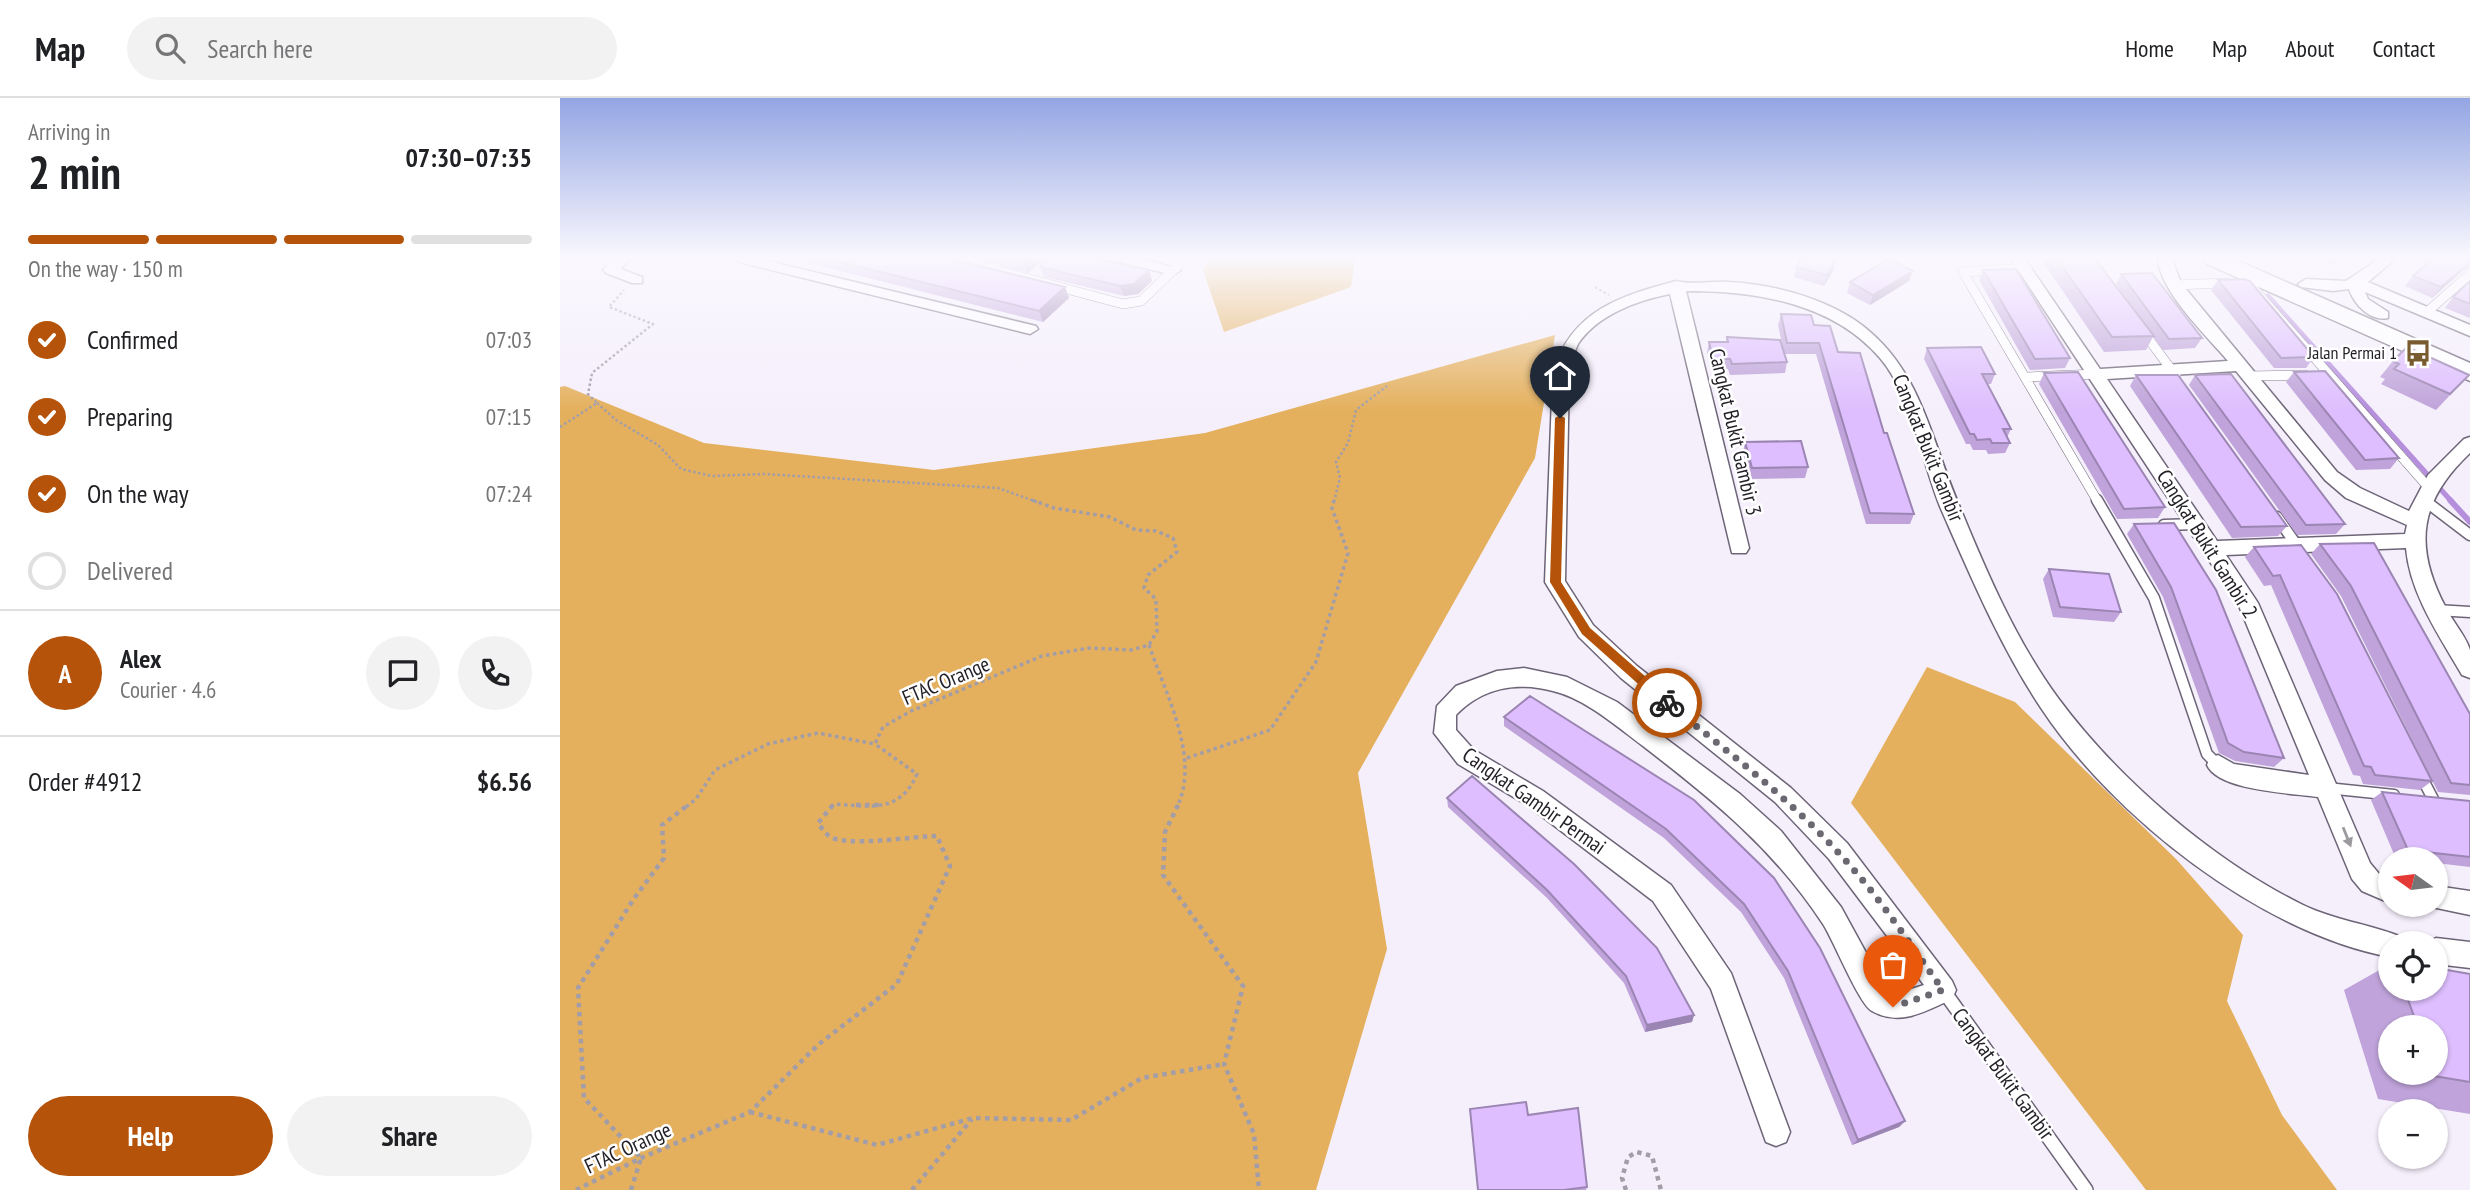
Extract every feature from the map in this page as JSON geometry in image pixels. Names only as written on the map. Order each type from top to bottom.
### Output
[{"type":"main road","points":[[2330,310],[2470,373]]},
{"type":"main road","points":[[2370,310],[2470,354]]},
{"type":"street","points":[[953,310],[1030,329]]},
{"type":"street","name":"Cangkat Bukit Gambir","points":[[1611,310],[1573,339],[1561,371],[1555,582],[1586,631],[1629,672],[1783,796],[1838,851],[1889,915],[1943,990]]},
{"type":"street","name":"Cangkat Bukit Gambir 3","points":[[1682,310],[1739,548]]},
{"type":"street","name":"Cangkat Bukit Gambir","points":[[1819,310],[1838,317],[1883,352],[1901,379],[1939,481],[1997,610],[2029,671],[2062,720],[2099,762],[2143,803],[2239,880],[2285,909],[2337,932],[2378,942]]},
{"type":"street","name":"Cangkat Bukit Gambir 2","points":[[2054,310],[2248,603],[2361,871],[2371,883],[2378,886]]},
{"type":"street","points":[[2194,310],[2331,476],[2353,494],[2416,532]]},
{"type":"street","points":[[2374,310],[2382,315]]},
{"type":"street","points":[[2422,310],[2470,331]]},
{"type":"street","points":[[2097,374],[2175,375],[2244,371]]},
{"type":"street","points":[[2469,444],[2431,486],[2416,532],[2423,584],[2470,669]]},
{"type":"street","points":[[2213,548],[2300,550],[2416,532]]},
{"type":"street","name":"Cangkat Gambir Permai","points":[[1776,1132],[1722,982],[1662,892],[1535,798],[1466,757],[1444,733],[1446,712],[1464,692],[1497,680],[1524,677],[1559,683],[1609,708],[1732,801],[1773,839],[1832,916],[1878,1000],[1885,1005],[1900,1006],[1943,990]]},
{"type":"street","points":[[2218,765],[2230,772],[2327,788]]},
{"type":"street","points":[[2448,900],[2470,903]]},
{"type":"street","points":[[2448,952],[2470,955]]},
{"type":"lane","points":[[1986,310],[2115,527],[2154,598],[2207,754],[2218,765]]},
{"type":"lane","points":[[2272,310],[2431,486],[2470,535]]},
{"type":"lane","points":[[2138,325],[2175,375]]},
{"type":"lane","points":[[2244,371],[2331,374]]},
{"type":"lane","points":[[2026,377],[2097,374]]},
{"type":"lane","points":[[2273,512],[2300,550]]},
{"type":"lane","points":[[2156,526],[2197,524]]},
{"type":"lane","points":[[2115,527],[2129,527]]},
{"type":"lane","points":[[2436,610],[2470,612]]},
{"type":"lane","points":[[2414,762],[2439,800],[2419,798]]},
{"type":"lane","points":[[2327,788],[2406,796]]},
{"type":"lane","name":"Cangkat Bukit Gambir","points":[[1943,990],[2086,1190]]},
{"type":"path","points":[[620,310],[653,324],[592,373],[588,394],[616,420],[658,445],[681,469],[712,476],[764,474],[998,488],[1055,508],[1110,517],[1136,530],[1156,531],[1173,538],[1177,552],[1148,575],[1144,588],[1156,599],[1157,631],[1149,645],[1188,758],[1185,792],[1165,832],[1163,875],[1201,924],[1243,986],[1224,1064],[1254,1134],[1259,1190]]},
{"type":"path","points":[[1188,758],[1270,730],[1316,662],[1349,553],[1332,508],[1340,478],[1336,462],[1348,443],[1356,410],[1387,386]]},
{"type":"path","points":[[560,427],[597,403]]},
{"type":"path","name":"FTAC Orange","points":[[576,1190],[641,1158],[750,1112],[819,1044],[897,984],[936,903],[950,866],[937,836],[904,836],[863,842],[830,838],[818,823],[834,804],[893,805],[912,790],[918,774],[875,744],[883,727],[911,711],[1042,656],[1089,648],[1131,650],[1149,645]]},
{"type":"path","points":[[631,1190],[641,1158],[584,1098],[578,988],[633,900],[664,858],[662,825],[696,799],[715,770],[768,744],[818,733],[875,744]]},
{"type":"path","points":[[750,1112],[877,1145],[973,1118],[1070,1120],[1142,1078],[1224,1064]]},
{"type":"path","points":[[912,1190],[973,1118]]},
{"type":"path","points":[[1626,1190],[1622,1178],[1628,1157],[1637,1152],[1652,1156],[1661,1190]]},
{"type":"shaded area","points":[[1217,310],[1286,310],[1224,332]]},
{"type":"shaded area","points":[[1555,335],[1535,458],[1358,773],[1387,949],[1316,1190],[560,1190],[560,387],[565,386],[704,443],[934,470],[1205,433]]},
{"type":"shaded area","points":[[1927,667],[2015,702],[2177,860],[2243,935],[2227,1001],[2282,1115],[2337,1190],[2146,1190],[1851,803]]},
{"type":"building","points":[[2006,310],[2041,310],[2070,358],[2035,359]]},
{"type":"building","points":[[2093,310],[2134,310],[2154,336],[2112,337]]},
{"type":"building","points":[[2148,310],[2180,310],[2202,338],[2169,339]]},
{"type":"building","points":[[2242,310],[2274,310],[2314,357],[2281,358]]},
{"type":"building","points":[[1781,314],[1811,315],[1814,325],[1830,326],[1838,352],[1860,353],[1884,433],[1887,433],[1914,514],[1870,513],[1819,343],[1787,343]]},
{"type":"building","points":[[1727,337],[1780,340],[1787,362],[1732,364],[1730,359],[1713,359],[1709,342],[1728,342]]},
{"type":"building","points":[[1981,347],[1995,374],[1982,374],[2011,429],[2003,429],[2010,443],[1992,443],[1990,439],[1977,440],[1974,434],[1970,434],[1927,348]]},
{"type":"building","points":[[2407,347],[2469,375],[2450,394],[2394,369],[2399,364],[2393,361]]},
{"type":"building","points":[[2325,371],[2399,458],[2365,460],[2294,372]]},
{"type":"building","points":[[2078,372],[2165,507],[2124,509],[2044,373]]},
{"type":"building","points":[[2231,374],[2345,524],[2306,525],[2195,375]]},
{"type":"building","points":[[2136,375],[2178,375],[2287,526],[2241,527]]},
{"type":"building","points":[[1801,441],[1808,467],[1752,468],[1745,442]]},
{"type":"building","points":[[2174,523],[2216,590],[2284,758],[2244,752],[2228,743],[2171,587],[2134,524]]},
{"type":"building","points":[[2374,543],[2470,714],[2470,785],[2451,783],[2351,586],[2320,544]]},
{"type":"building","points":[[2301,545],[2337,594],[2432,781],[2375,775],[2371,767],[2364,766],[2280,575],[2273,576],[2254,547]]},
{"type":"building","points":[[2049,569],[2109,574],[2121,612],[2060,607]]},
{"type":"building","points":[[1530,696],[1694,800],[1774,878],[1820,948],[1905,1121],[1858,1140],[1788,971],[1744,904],[1666,829],[1504,717]]},
{"type":"building","points":[[1472,776],[1574,864],[1657,948],[1694,1015],[1647,1025],[1626,976],[1547,890],[1447,798]]},
{"type":"building","points":[[2382,792],[2470,801],[2470,857],[2448,855],[2448,847],[2407,847]]},
{"type":"building","points":[[2448,970],[2470,974],[2470,1082],[2448,1078],[2448,1015],[2414,1015],[2408,1001],[2448,1001]]},
{"type":"building","points":[[1526,1102],[1528,1115],[1578,1108],[1587,1187],[1564,1190],[1478,1190],[1470,1109]]},
{"type":"waterway","points":[[2280,310],[2452,502]]},
{"type":"waterway","points":[[2450,500],[2470,522]]},
{"type":"way so far","points":[[1667,703],[1783,796],[1838,851],[1889,915],[1943,990],[1893,1007]]},
{"type":"place","name":"Jalan Permai 1","points":[[2418,353]]},
{"type":"route","points":[[1560,418],[1555,582],[1586,631],[1667,703]]}]
